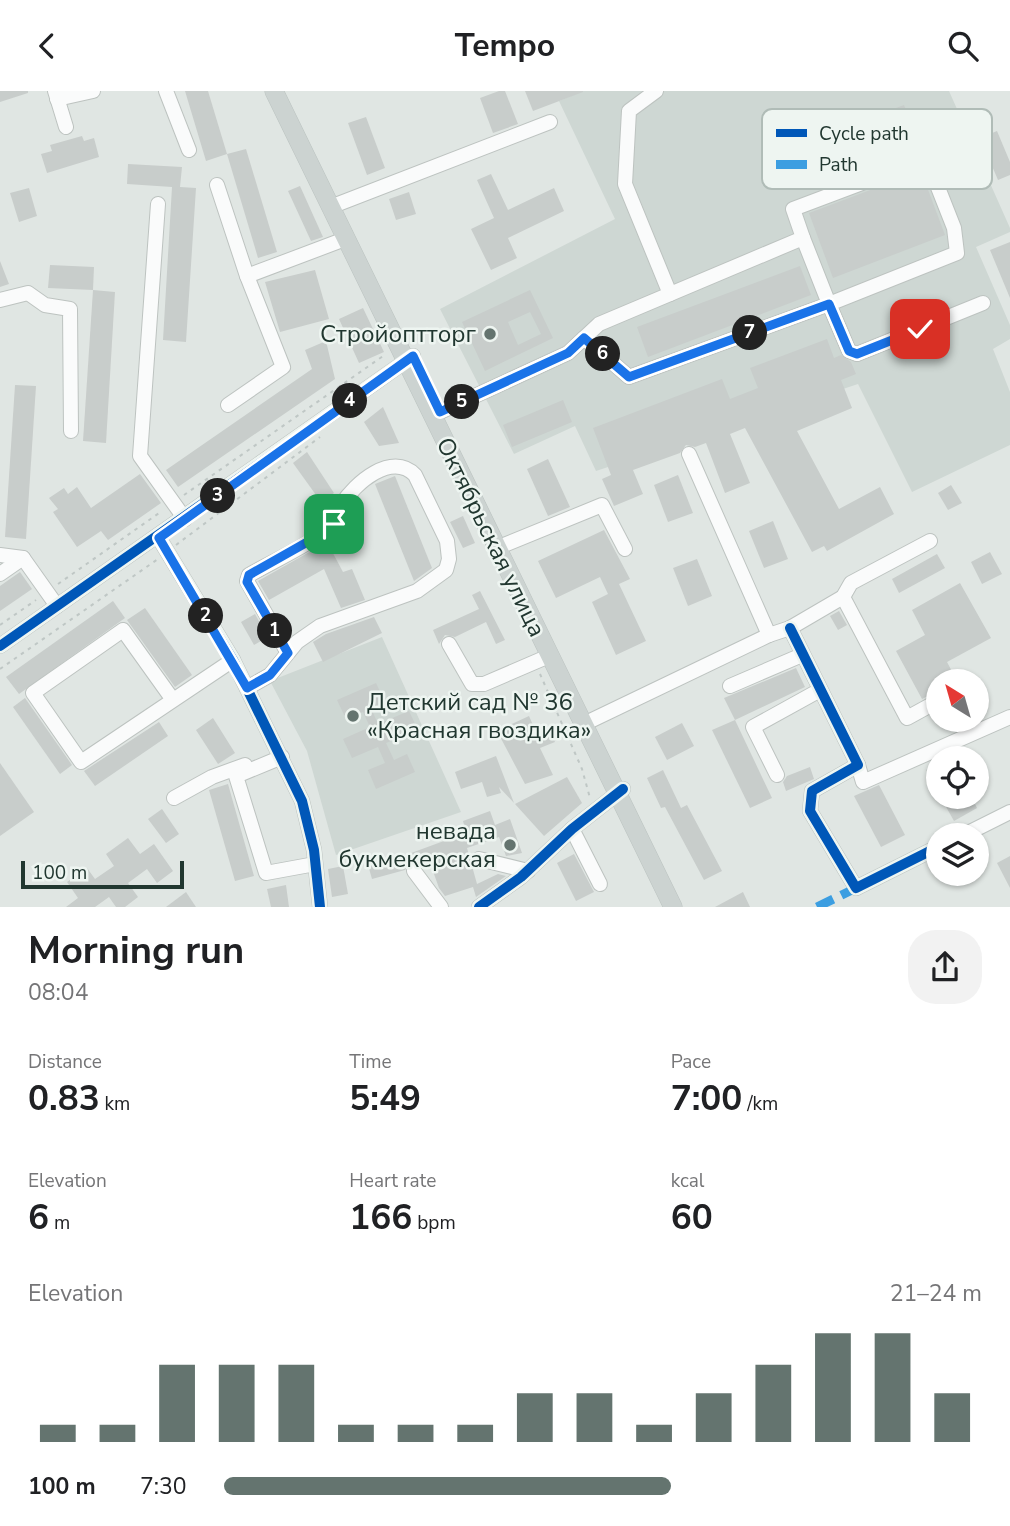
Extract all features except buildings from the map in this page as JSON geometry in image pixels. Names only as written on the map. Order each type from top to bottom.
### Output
[{"type":"main road","name":"Октябрьская улица","points":[[274,91],[345,239],[440,412],[590,721],[673,907]]},
{"type":"main road","name":"Октябрьская улица","points":[[284,91],[549,656],[682,907]]},
{"type":"street","points":[[66,127],[56,95],[93,91]]},
{"type":"street","points":[[166,91],[189,150]]},
{"type":"street","points":[[656,91],[629,111],[625,184],[670,294]]},
{"type":"street","points":[[338,204],[550,122]]},
{"type":"street","points":[[217,185],[247,276],[283,367],[228,405]]},
{"type":"street","points":[[846,189],[793,209],[849,351],[857,354],[983,303]]},
{"type":"street","points":[[584,338],[629,377],[829,304],[957,253],[954,227],[939,189]]},
{"type":"street","points":[[158,204],[140,456],[185,519]]},
{"type":"street","points":[[440,412],[568,353],[599,324],[803,238]]},
{"type":"street","points":[[247,276],[345,239]]},
{"type":"street","points":[[0,300],[29,293],[45,305],[70,309],[71,431]]},
{"type":"street","points":[[0,646],[159,538],[409,359]]},
{"type":"street","points":[[689,454],[769,635]]},
{"type":"street","points":[[247,688],[270,675],[288,653],[297,642],[320,626],[417,591],[446,570],[449,559],[447,541],[415,475],[408,468],[380,469],[354,490],[341,505],[334,524],[249,575],[247,582],[288,653]]},
{"type":"street","points":[[504,545],[602,505],[625,549]]},
{"type":"street","points":[[159,538],[233,660],[302,801],[315,864],[320,907]]},
{"type":"street","points":[[590,721],[769,635],[790,628],[843,597],[851,583],[930,541]]},
{"type":"street","points":[[0,555],[23,558],[57,607]]},
{"type":"street","points":[[0,573],[23,558]]},
{"type":"street","points":[[843,597],[907,718],[926,708]]},
{"type":"street","points":[[790,628],[858,765],[863,782],[1010,717]]},
{"type":"street","points":[[173,700],[123,630],[33,693],[81,762],[233,660]]},
{"type":"street","points":[[449,644],[472,684],[484,684],[549,656]]},
{"type":"street","points":[[730,686],[802,655]]},
{"type":"street","points":[[777,775],[752,727],[820,689]]},
{"type":"street","points":[[174,799],[212,778],[281,755]]},
{"type":"street","points":[[281,755],[236,776],[266,873],[315,864]]},
{"type":"street","points":[[858,765],[812,791],[810,811],[856,888],[926,853]]},
{"type":"street","points":[[478,907],[528,871],[572,829],[620,791]]},
{"type":"street","points":[[988,823],[1010,812]]},
{"type":"street","points":[[572,829],[600,884]]},
{"type":"street","points":[[479,859],[528,871]]},
{"type":"street","points":[[414,871],[441,907]]},
{"type":"path","points":[[0,625],[388,353]]},
{"type":"path","points":[[0,669],[168,552],[325,434]]},
{"type":"shaded area","name":"Стройоптторг","points":[[583,91],[949,91],[957,109],[762,109],[762,189],[992,188],[1010,232],[976,247],[1010,325],[1010,339],[993,349],[1010,392],[1010,445],[912,492],[858,384],[596,471],[575,426],[514,454],[440,309],[615,219],[559,101]]},
{"type":"shaded area","name":"Детский сад № 36 «Красная гвоздика»","points":[[382,637],[461,812],[336,855],[307,751],[270,681]]},
{"type":"marked path","points":[[817,907],[856,888]]},
{"type":"cycle path","points":[[0,646],[413,356]]},
{"type":"cycle path","points":[[159,538],[233,660],[302,801],[314,850],[320,907]]},
{"type":"cycle path","points":[[790,628],[858,765],[812,791],[810,811],[856,888],[926,853]]},
{"type":"cycle path","points":[[479,907],[521,877],[572,829],[623,789]]},
{"type":"place","name":"Стройоптторг","points":[[490,334]]},
{"type":"place","name":"Детский сад № 36 «Красная гвоздика»","points":[[353,716]]},
{"type":"place","name":"невада букмекерская","points":[[510,845]]},
{"type":"route","points":[[334,524],[249,575],[247,582],[288,653],[270,675],[247,688],[159,538],[413,356],[440,412],[568,353],[584,338],[629,377],[829,304],[849,351],[857,354],[920,329]]}]
